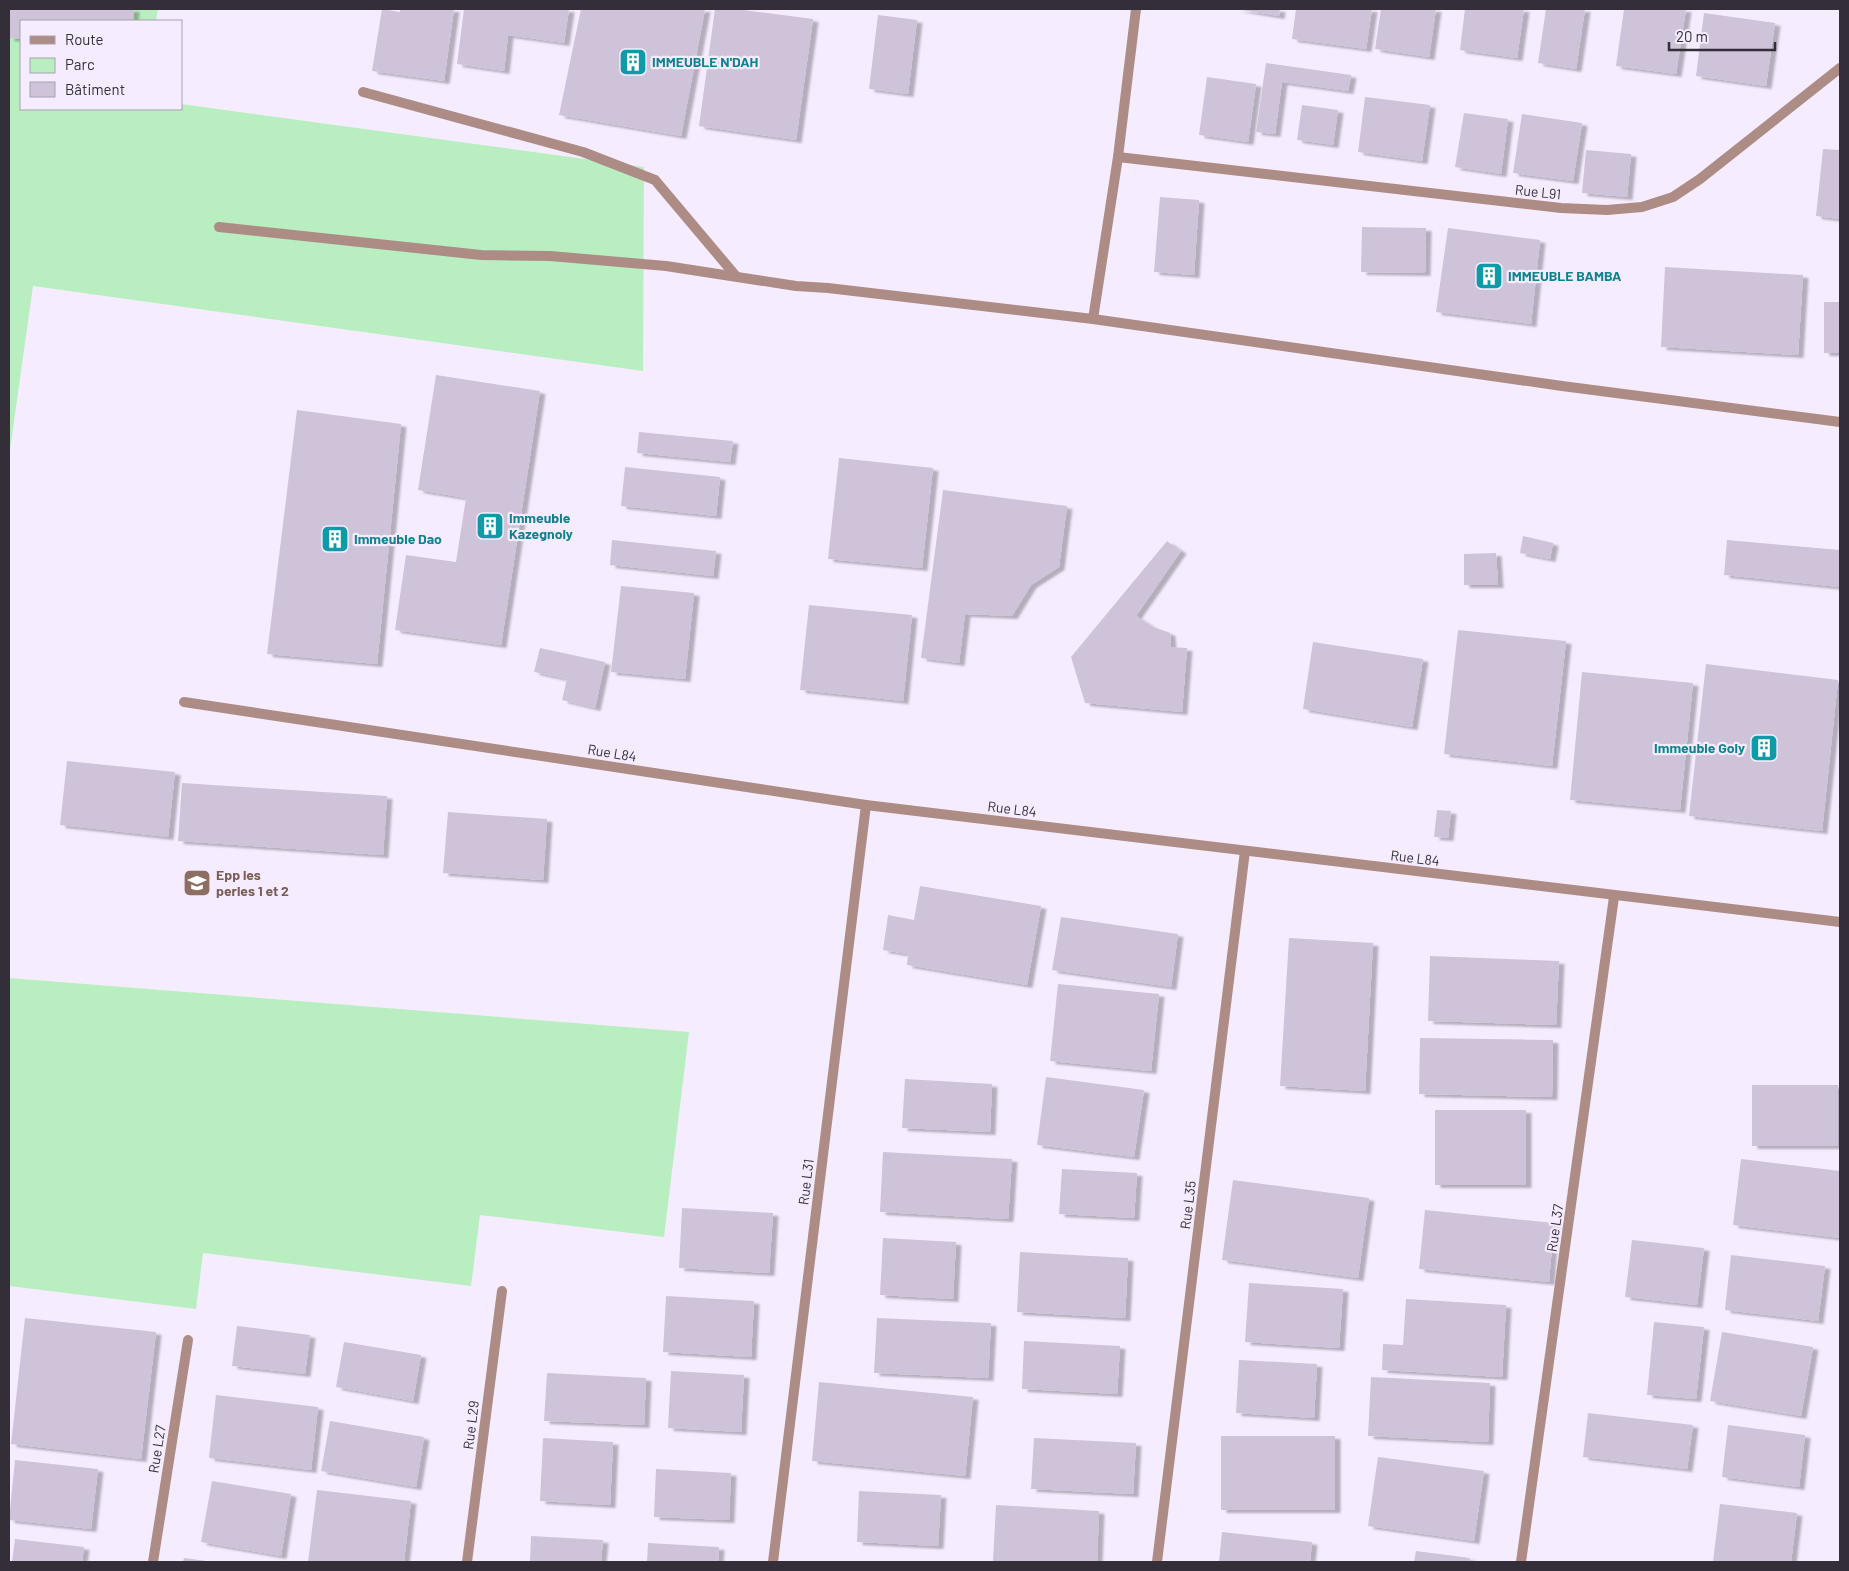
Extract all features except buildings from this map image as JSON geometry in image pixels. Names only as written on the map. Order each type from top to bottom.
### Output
[{"type":"street","points":[[1093,319],[1118,157],[1136,9]]},
{"type":"street","name":"Rue L91","points":[[1118,157],[1561,208],[1607,210],[1642,207],[1673,196],[1700,179],[1840,68]]},
{"type":"street","points":[[363,92],[583,152],[655,180],[736,276]]},
{"type":"street","points":[[219,227],[481,255],[560,257],[666,266],[796,286],[828,288],[1093,319],[1562,386],[1840,422]]},
{"type":"street","name":"Rue L84","points":[[184,702],[866,805],[1614,897],[1840,922]]},
{"type":"street","name":"Rue L31","points":[[773,1562],[866,805]]},
{"type":"street","name":"Rue L35","points":[[1157,1562],[1245,851]]},
{"type":"street","name":"Rue L37","points":[[1521,1562],[1614,897]]},
{"type":"street","name":"Rue L29","points":[[467,1562],[502,1291]]},
{"type":"street","name":"Rue L27","points":[[152,1562],[188,1340]]},
{"type":"green space","points":[[9,9],[158,9],[156,20],[20,20],[20,110],[182,110],[182,104],[644,167],[643,371],[33,286],[9,457]]},
{"type":"green space","points":[[9,978],[689,1032],[664,1237],[480,1215],[471,1286],[203,1253],[196,1309],[9,1286]]},
{"type":"place","name":"IMMEUBLE N'DAH","points":[[633,62]]},
{"type":"place","name":"IMMEUBLE BAMBA","points":[[1489,276]]},
{"type":"place","name":"Immeuble Kazegnoly","points":[[490,526]]},
{"type":"place","name":"Immeuble Dao","points":[[335,539]]},
{"type":"place","name":"Immeuble Goly","points":[[1764,748]]},
{"type":"place","name":"Epp les perles 1 et 2","points":[[197,883]]}]
